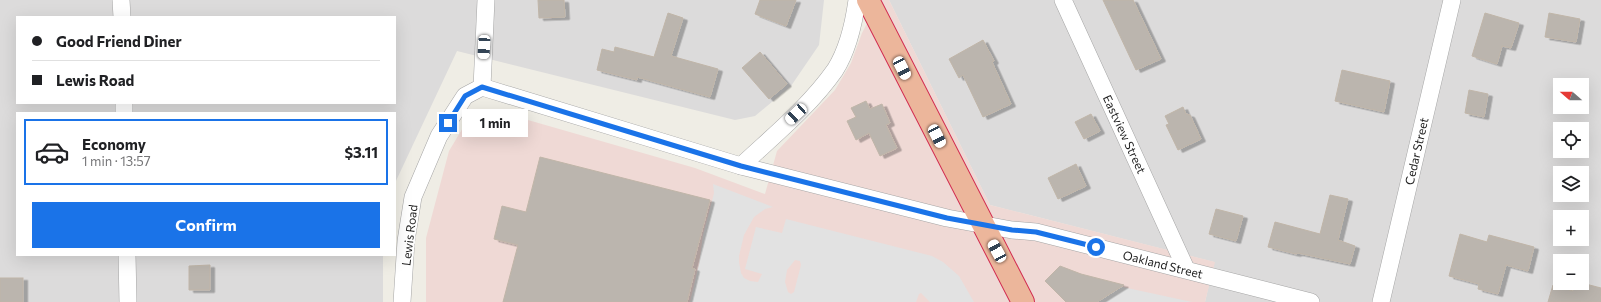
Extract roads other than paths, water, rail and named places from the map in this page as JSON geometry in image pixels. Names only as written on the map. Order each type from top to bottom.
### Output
[{"type":"highway","points":[[868,0],[982,225],[1023,302]]},
{"type":"street","points":[[122,0],[122,16]]},
{"type":"street","points":[[482,87],[486,0]]},
{"type":"street","points":[[741,166],[807,104],[836,69],[855,18],[857,0]]},
{"type":"street","name":"Eastview Street","points":[[1062,0],[1186,269]]},
{"type":"street","name":"Cedar Street","points":[[1380,302],[1452,0]]},
{"type":"street","name":"Oakland Street","points":[[482,87],[741,166],[947,218],[1012,230],[1036,232],[1311,302]]},
{"type":"street","name":"Lewis Road","points":[[402,302],[406,241],[413,197],[439,136],[465,96],[482,87]]},
{"type":"street","points":[[127,256],[128,302]]}]
